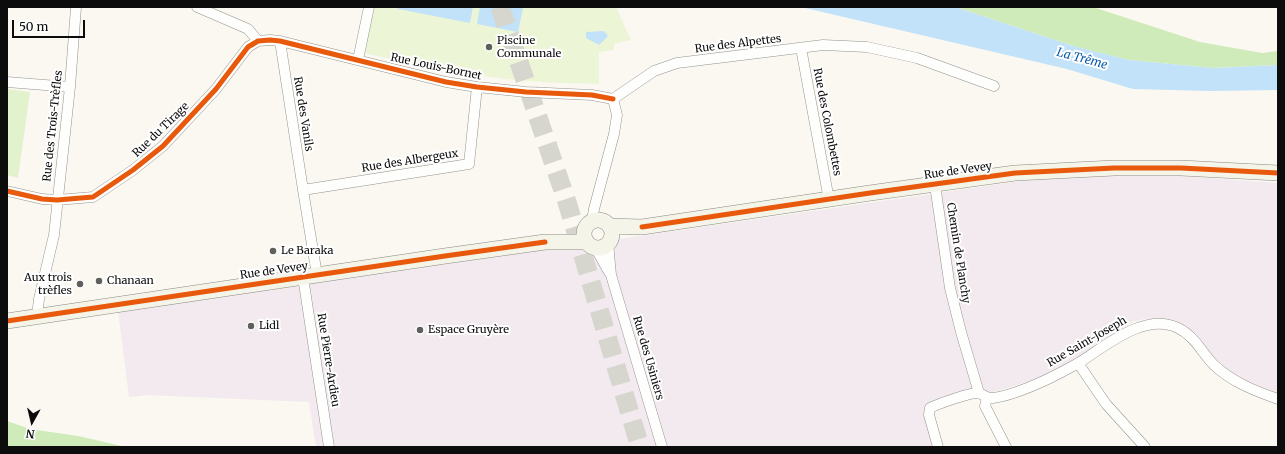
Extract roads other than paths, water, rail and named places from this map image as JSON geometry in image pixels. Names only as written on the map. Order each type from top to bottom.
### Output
[{"type":"main road","name":"Rue de Vevey","points":[[7,321],[598,235],[642,227],[1016,174],[1114,168],[1181,168],[1278,173]]},
{"type":"street","name":"Rue des Trois-Trèfles","points":[[37,317],[39,299],[54,235],[70,87],[76,7]]},
{"type":"street","points":[[197,7],[248,29],[258,41]]},
{"type":"street","points":[[358,60],[369,7]]},
{"type":"street","name":"Rue Louis-Bornet","points":[[258,41],[280,41],[446,82],[526,92],[592,94],[613,99]]},
{"type":"street","name":"Rue du Tirage","points":[[7,191],[42,199],[57,200],[93,197],[133,170],[163,146],[216,89],[248,47],[258,41]]},
{"type":"street","name":"Rue des Vanils","points":[[280,41],[303,190],[310,276]]},
{"type":"street","name":"Rue des Alpettes","points":[[613,99],[654,71],[677,63],[823,45],[867,47],[917,58],[994,86]]},
{"type":"street","name":"Rue des Colombettes","points":[[800,48],[829,200]]},
{"type":"street","points":[[7,82],[70,87]]},
{"type":"street","name":"Rue des Albergeux","points":[[303,190],[469,164],[478,87]]},
{"type":"street","points":[[598,235],[594,209],[614,134],[617,115],[613,99]]},
{"type":"street","name":"Chemin de Planchy","points":[[936,185],[950,288],[961,332],[985,406],[1006,447]]},
{"type":"street","name":"Rue des Usiniers","points":[[598,235],[662,447]]},
{"type":"street","name":"Rue Pierre-Ardieu","points":[[310,276],[329,447]]},
{"type":"street","name":"Rue Saint-Joseph","points":[[938,447],[929,415],[930,408],[970,394],[993,398],[1020,390],[1046,380],[1078,363],[1135,328],[1150,324],[1165,324],[1178,328],[1190,336],[1213,364],[1226,375],[1247,387],[1278,399]]},
{"type":"street","points":[[1078,363],[1106,404],[1145,447]]},
{"type":"water","points":[[398,7],[473,7],[470,23],[398,9]]},
{"type":"water","points":[[480,7],[523,8],[518,32],[477,24]]},
{"type":"water","name":"La Trême","points":[[801,7],[955,7],[1073,46],[1129,60],[1213,68],[1278,65],[1278,90],[1210,91],[1133,89],[1067,69]]},
{"type":"water","points":[[604,31],[608,36],[599,45],[586,38],[586,32]]},
{"type":"tunnel","points":[[500,7],[567,202],[640,447]]},
{"type":"place","name":"Piscine Communale","points":[[489,47]]},
{"type":"place","name":"Le Baraka","points":[[273,251]]},
{"type":"place","name":"Chanaan","points":[[99,281]]},
{"type":"place","name":"Aux trois trèfles","points":[[80,284]]},
{"type":"place","name":"Lidl","points":[[251,326]]},
{"type":"place","name":"Espace Gruyère","points":[[420,330]]}]
